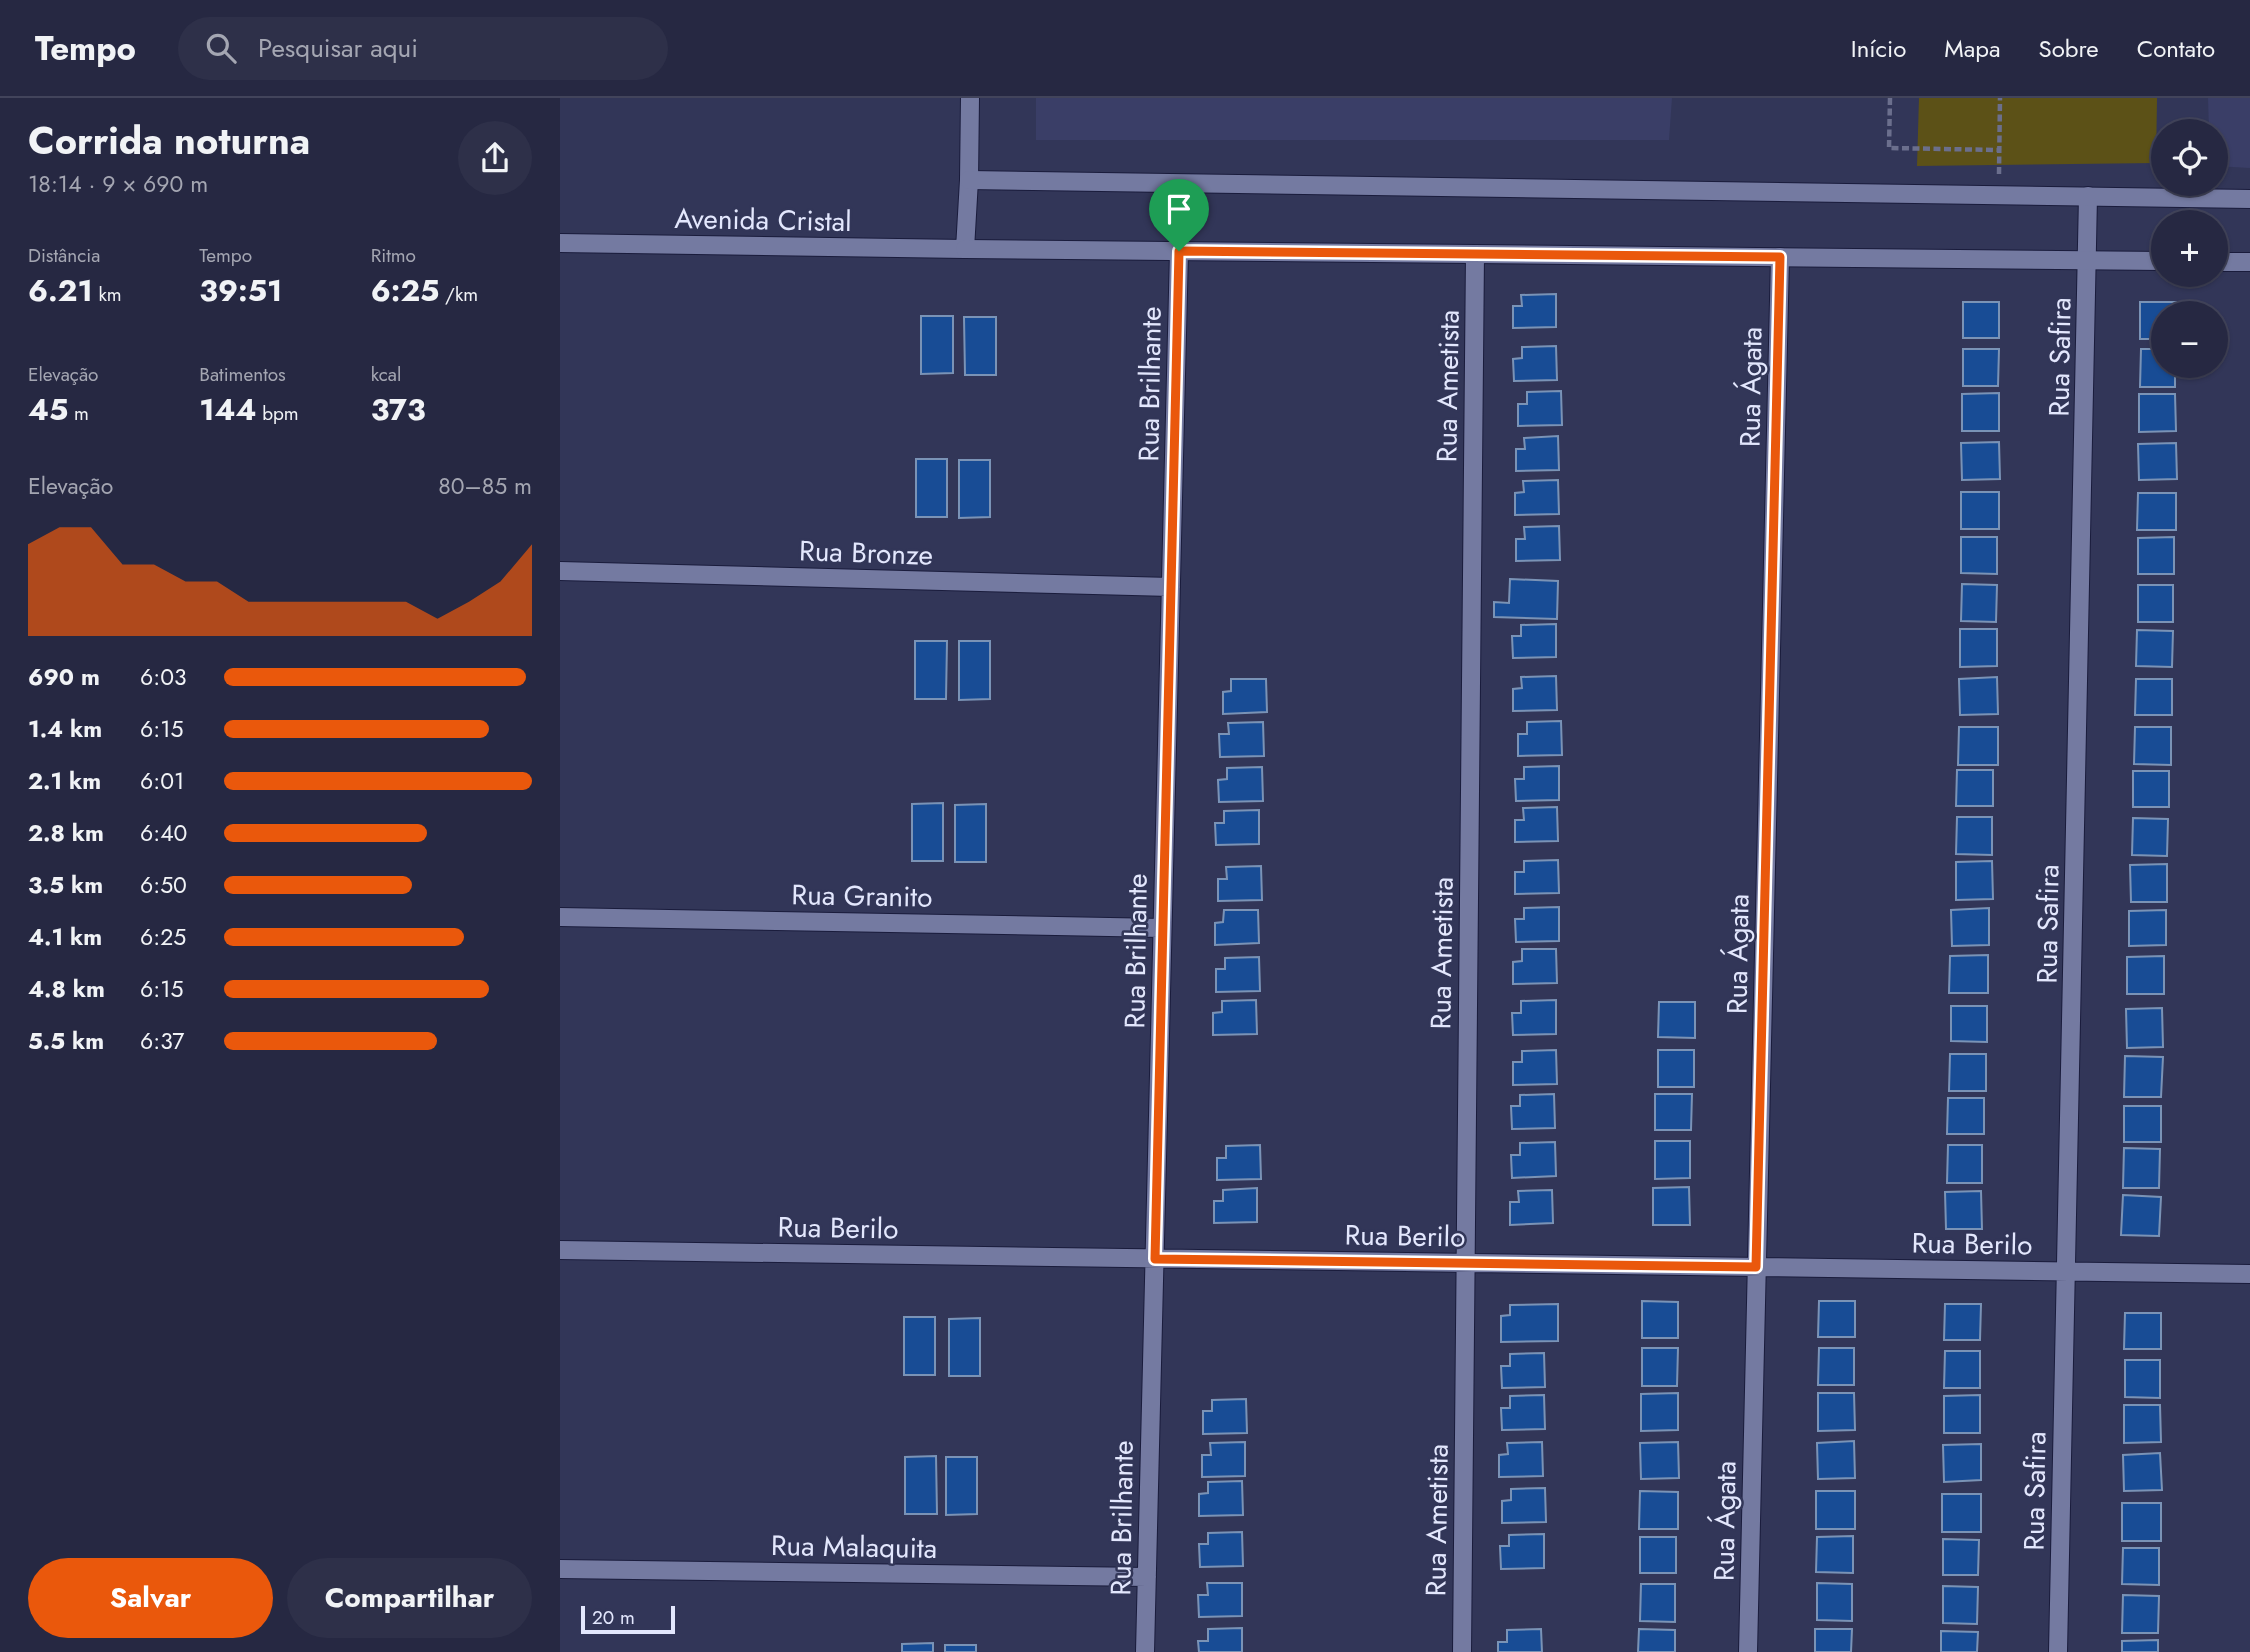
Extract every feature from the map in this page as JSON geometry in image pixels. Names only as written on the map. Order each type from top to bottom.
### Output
[{"type":"street","points":[[965,249],[970,98]]},
{"type":"street","points":[[969,180],[2250,199]]},
{"type":"street","name":"Rua Safira","points":[[2058,1652],[2089,260],[2088,196]]},
{"type":"street","name":"Avenida Cristal","points":[[560,243],[2151,261]]},
{"type":"street","name":"Rua Brilhante","points":[[1145,1652],[1179,251]]},
{"type":"street","name":"Rua Ametista","points":[[1462,1652],[1475,254]]},
{"type":"street","name":"Rua Ágata","points":[[1748,1652],[1780,257]]},
{"type":"street","points":[[2228,262],[2250,262]]},
{"type":"street","name":"Rua Bronze","points":[[560,571],[1171,587]]},
{"type":"street","name":"Rua Granito","points":[[560,917],[1163,928]]},
{"type":"street","name":"Rua Berilo","points":[[560,1250],[2250,1274]]},
{"type":"street","name":"Rua Malaquita","points":[[560,1569],[1147,1577]]},
{"type":"path","points":[[1890,98],[1889,148],[1999,150]]},
{"type":"path","points":[[1999,195],[2000,98]]},
{"type":"shaded area","points":[[1036,98],[1672,98],[1669,140],[1036,140]]},
{"type":"shaded area","points":[[1919,98],[2157,98],[2157,119],[2151,119],[2151,163],[1917,166]]},
{"type":"shaded area","points":[[2208,98],[2250,98],[2250,168],[2228,167],[2228,119],[2209,119]]},
{"type":"building","points":[[1556,294],[1556,327],[1513,328],[1513,306],[1522,306],[1521,295]]},
{"type":"building","points":[[1963,302],[1999,302],[1999,338],[1963,338]]},
{"type":"building","points":[[2140,302],[2151,302],[2151,339],[2140,339]]},
{"type":"building","points":[[921,316],[953,316],[953,373],[921,374]]},
{"type":"building","points":[[964,317],[996,317],[996,375],[965,375]]},
{"type":"building","points":[[1556,346],[1557,380],[1514,381],[1513,359],[1522,358],[1522,347]]},
{"type":"building","points":[[1963,349],[1999,349],[1998,386],[1963,386]]},
{"type":"building","points":[[2141,349],[2151,349],[2151,378],[2175,378],[2175,387],[2140,387]]},
{"type":"building","points":[[1561,391],[1562,425],[1518,426],[1518,404],[1527,404],[1527,392]]},
{"type":"building","points":[[1999,393],[1999,431],[1962,431],[1962,394]]},
{"type":"building","points":[[2139,394],[2175,394],[2176,431],[2139,432]]},
{"type":"building","points":[[1558,436],[1559,470],[1516,471],[1516,449],[1525,449],[1524,438]]},
{"type":"building","points":[[1999,442],[2000,479],[1962,480],[1961,443]]},
{"type":"building","points":[[2176,443],[2177,479],[2139,480],[2138,444]]},
{"type":"building","points":[[916,459],[947,459],[947,517],[916,517]]},
{"type":"building","points":[[959,460],[990,460],[990,517],[959,518]]},
{"type":"building","points":[[1558,480],[1559,514],[1515,515],[1515,493],[1524,492],[1523,481]]},
{"type":"building","points":[[1961,492],[1999,492],[1999,529],[1961,529]]},
{"type":"building","points":[[2138,493],[2176,493],[2176,530],[2137,530]]},
{"type":"building","points":[[1559,526],[1560,560],[1516,561],[1516,539],[1525,539],[1524,527]]},
{"type":"building","points":[[1961,537],[1997,537],[1997,574],[1961,573]]},
{"type":"building","points":[[2174,537],[2174,574],[2138,574],[2138,538]]},
{"type":"building","points":[[1510,579],[1558,581],[1557,619],[1494,617],[1494,602],[1509,603]]},
{"type":"building","points":[[1962,584],[1997,585],[1996,622],[1961,621]]},
{"type":"building","points":[[2138,585],[2173,585],[2173,622],[2138,622]]},
{"type":"building","points":[[1556,624],[1556,657],[1513,658],[1512,636],[1521,636],[1521,625]]},
{"type":"building","points":[[1960,629],[1997,629],[1997,666],[1960,667]]},
{"type":"building","points":[[2137,630],[2173,631],[2172,667],[2136,666]]},
{"type":"building","points":[[915,641],[947,641],[946,699],[915,699]]},
{"type":"building","points":[[959,641],[990,641],[990,699],[959,700]]},
{"type":"building","points":[[1556,676],[1557,710],[1513,711],[1513,689],[1522,688],[1521,677]]},
{"type":"building","points":[[1997,677],[1998,714],[1960,715],[1959,679]]},
{"type":"building","points":[[1231,679],[1266,679],[1267,712],[1223,714],[1223,692],[1231,691]]},
{"type":"building","points":[[2136,679],[2172,679],[2172,715],[2135,715]]},
{"type":"building","points":[[1561,721],[1562,755],[1518,756],[1518,734],[1527,734],[1527,722]]},
{"type":"building","points":[[1263,722],[1264,756],[1220,757],[1219,734],[1229,734],[1228,723]]},
{"type":"building","points":[[1959,727],[1998,727],[1998,765],[1958,765]]},
{"type":"building","points":[[2135,727],[2171,727],[2171,765],[2134,764]]},
{"type":"building","points":[[1559,766],[1559,800],[1516,801],[1515,779],[1524,779],[1524,767]]},
{"type":"building","points":[[1262,767],[1263,801],[1219,802],[1218,780],[1227,779],[1227,768]]},
{"type":"building","points":[[1957,770],[1993,770],[1993,806],[1956,806]]},
{"type":"building","points":[[2133,771],[2169,771],[2169,807],[2133,807]]},
{"type":"building","points":[[943,803],[943,861],[912,861],[912,804]]},
{"type":"building","points":[[986,804],[986,862],[955,862],[955,805]]},
{"type":"building","points":[[1557,807],[1558,841],[1515,842],[1515,820],[1524,820],[1523,808]]},
{"type":"building","points":[[1259,810],[1259,844],[1216,845],[1215,823],[1224,823],[1224,811]]},
{"type":"building","points":[[1957,817],[1992,817],[1992,855],[1956,854]]},
{"type":"building","points":[[2133,818],[2168,819],[2167,856],[2132,855]]},
{"type":"building","points":[[1558,860],[1559,893],[1515,894],[1515,872],[1524,872],[1524,861]]},
{"type":"building","points":[[1992,861],[1993,899],[1956,900],[1956,862]]},
{"type":"building","points":[[2167,864],[2167,902],[2131,902],[2130,865]]},
{"type":"building","points":[[1261,866],[1262,900],[1218,901],[1218,879],[1227,879],[1226,867]]},
{"type":"building","points":[[1559,907],[1559,941],[1516,942],[1515,919],[1524,919],[1524,908]]},
{"type":"building","points":[[1989,908],[1989,945],[1952,946],[1951,910]]},
{"type":"building","points":[[1224,910],[1258,910],[1259,943],[1215,945],[1215,923],[1223,922]]},
{"type":"building","points":[[2166,910],[2166,945],[2129,946],[2129,911]]},
{"type":"building","points":[[1522,949],[1556,949],[1557,983],[1513,984],[1513,962],[1522,961]]},
{"type":"building","points":[[1988,955],[1988,993],[1949,993],[1950,956]]},
{"type":"building","points":[[2164,956],[2164,994],[2127,994],[2127,957]]},
{"type":"building","points":[[1259,957],[1260,991],[1216,992],[1216,969],[1225,969],[1225,958]]},
{"type":"building","points":[[1256,1000],[1257,1034],[1213,1035],[1213,1013],[1222,1012],[1222,1001]]},
{"type":"building","points":[[1556,1000],[1556,1034],[1513,1035],[1512,1013],[1521,1013],[1521,1001]]},
{"type":"building","points":[[1659,1002],[1695,1002],[1695,1038],[1658,1037]]},
{"type":"building","points":[[1951,1006],[1987,1006],[1987,1042],[1951,1041]]},
{"type":"building","points":[[2162,1008],[2163,1047],[2127,1048],[2126,1009]]},
{"type":"building","points":[[1556,1050],[1557,1084],[1513,1085],[1513,1062],[1522,1062],[1522,1051]]},
{"type":"building","points":[[1658,1050],[1694,1050],[1694,1087],[1658,1087]]},
{"type":"building","points":[[1950,1054],[1986,1054],[1986,1091],[1949,1091]]},
{"type":"building","points":[[2125,1056],[2163,1057],[2161,1097],[2124,1097]]},
{"type":"building","points":[[1554,1094],[1555,1128],[1512,1129],[1511,1106],[1520,1106],[1520,1095]]},
{"type":"building","points":[[1655,1094],[1692,1094],[1691,1130],[1655,1130]]},
{"type":"building","points":[[1948,1098],[1984,1098],[1984,1134],[1947,1134]]},
{"type":"building","points":[[2124,1106],[2161,1106],[2161,1142],[2124,1142]]},
{"type":"building","points":[[1655,1141],[1690,1141],[1690,1178],[1655,1179]]},
{"type":"building","points":[[1555,1142],[1556,1176],[1512,1178],[1511,1155],[1520,1155],[1520,1143]]},
{"type":"building","points":[[1260,1145],[1261,1179],[1217,1180],[1217,1158],[1226,1158],[1226,1146]]},
{"type":"building","points":[[1948,1145],[1982,1145],[1982,1183],[1947,1183]]},
{"type":"building","points":[[2124,1148],[2160,1149],[2159,1188],[2123,1188]]},
{"type":"building","points":[[1689,1187],[1690,1225],[1653,1225],[1653,1188]]},
{"type":"building","points":[[1257,1188],[1257,1222],[1214,1223],[1214,1201],[1223,1201],[1223,1190]]},
{"type":"building","points":[[1552,1190],[1553,1223],[1510,1225],[1510,1202],[1519,1202],[1518,1191]]},
{"type":"building","points":[[1981,1191],[1982,1229],[1946,1229],[1945,1192]]},
{"type":"building","points":[[2123,1195],[2161,1197],[2159,1236],[2121,1235]]},
{"type":"building","points":[[1642,1301],[1678,1302],[1678,1338],[1642,1338]]},
{"type":"building","points":[[1819,1301],[1855,1301],[1855,1337],[1818,1337]]},
{"type":"building","points":[[1558,1304],[1558,1341],[1501,1342],[1501,1316],[1510,1315],[1510,1305]]},
{"type":"building","points":[[1945,1304],[1981,1304],[1980,1340],[1944,1340]]},
{"type":"building","points":[[2125,1313],[2161,1313],[2161,1349],[2124,1349]]},
{"type":"building","points":[[904,1317],[935,1317],[935,1375],[904,1375]]},
{"type":"building","points":[[980,1318],[980,1376],[949,1376],[949,1319]]},
{"type":"building","points":[[1642,1348],[1678,1348],[1677,1386],[1642,1386]]},
{"type":"building","points":[[1819,1348],[1854,1348],[1854,1385],[1818,1385]]},
{"type":"building","points":[[1945,1351],[1980,1351],[1980,1388],[1944,1388]]},
{"type":"building","points":[[1544,1353],[1545,1387],[1502,1388],[1501,1366],[1510,1366],[1510,1354]]},
{"type":"building","points":[[2125,1360],[2160,1360],[2160,1398],[2125,1397]]},
{"type":"building","points":[[1678,1393],[1678,1430],[1641,1431],[1641,1394]]},
{"type":"building","points":[[1818,1393],[1854,1393],[1855,1430],[1818,1431]]},
{"type":"building","points":[[1544,1395],[1545,1429],[1502,1430],[1501,1408],[1510,1408],[1510,1396]]},
{"type":"building","points":[[1980,1395],[1980,1433],[1944,1433],[1944,1396]]},
{"type":"building","points":[[1246,1399],[1247,1433],[1203,1434],[1203,1411],[1212,1411],[1212,1400]]},
{"type":"building","points":[[2124,1405],[2160,1405],[2161,1442],[2124,1443]]},
{"type":"building","points":[[1854,1441],[1855,1478],[1818,1479],[1817,1443]]},
{"type":"building","points":[[1245,1442],[1245,1476],[1202,1477],[1202,1455],[1211,1455],[1210,1443]]},
{"type":"building","points":[[1542,1442],[1543,1476],[1499,1477],[1499,1455],[1508,1454],[1507,1443]]},
{"type":"building","points":[[1678,1442],[1679,1478],[1641,1479],[1640,1443]]},
{"type":"building","points":[[1981,1444],[1981,1480],[1944,1482],[1943,1445]]},
{"type":"building","points":[[2160,1453],[2162,1490],[2124,1491],[2123,1455]]},
{"type":"building","points":[[936,1456],[937,1514],[905,1514],[905,1457]]},
{"type":"building","points":[[946,1457],[977,1457],[977,1514],[946,1515]]},
{"type":"building","points":[[1242,1481],[1243,1515],[1199,1516],[1199,1494],[1208,1493],[1208,1482]]},
{"type":"building","points":[[1545,1488],[1546,1522],[1502,1523],[1502,1501],[1511,1500],[1511,1489]]},
{"type":"building","points":[[1640,1491],[1678,1492],[1678,1529],[1639,1529]]},
{"type":"building","points":[[1816,1491],[1855,1491],[1855,1529],[1816,1529]]},
{"type":"building","points":[[1942,1494],[1981,1494],[1981,1532],[1942,1532]]},
{"type":"building","points":[[2122,1503],[2161,1503],[2161,1541],[2122,1541]]},
{"type":"building","points":[[1242,1532],[1243,1566],[1200,1567],[1199,1544],[1208,1544],[1208,1533]]},
{"type":"building","points":[[1544,1534],[1544,1568],[1501,1569],[1500,1546],[1509,1546],[1509,1535]]},
{"type":"building","points":[[1853,1536],[1853,1573],[1816,1572],[1817,1537]]},
{"type":"building","points":[[1640,1537],[1676,1537],[1676,1573],[1640,1573]]},
{"type":"building","points":[[1943,1539],[1979,1540],[1978,1575],[1943,1575]]},
{"type":"building","points":[[2123,1548],[2159,1548],[2159,1585],[2122,1584]]},
{"type":"building","points":[[1207,1583],[1242,1583],[1242,1616],[1199,1617],[1198,1595],[1208,1595]]},
{"type":"building","points":[[1817,1583],[1852,1584],[1852,1621],[1817,1620]]},
{"type":"building","points":[[1641,1584],[1675,1584],[1675,1622],[1640,1621]]},
{"type":"building","points":[[1943,1586],[1978,1587],[1977,1624],[1943,1623]]},
{"type":"building","points":[[2123,1595],[2159,1596],[2158,1633],[2122,1633]]},
{"type":"building","points":[[1242,1628],[1242,1652],[1199,1652],[1198,1641],[1208,1641],[1208,1629]]},
{"type":"building","points":[[1541,1629],[1542,1652],[1498,1652],[1498,1642],[1507,1642],[1507,1630]]},
{"type":"building","points":[[1639,1629],[1675,1630],[1675,1652],[1638,1652]]},
{"type":"building","points":[[1815,1629],[1852,1629],[1851,1652],[1815,1652]]},
{"type":"building","points":[[1941,1631],[1978,1632],[1977,1652],[1941,1652]]},
{"type":"building","points":[[2158,1640],[2158,1652],[2122,1652],[2122,1641]]},
{"type":"building","points":[[933,1643],[933,1652],[902,1652],[902,1644]]},
{"type":"building","points":[[945,1645],[976,1645],[976,1652],[945,1652]]},
{"type":"route","points":[[1179,251],[1780,257],[1756,1267],[1155,1259],[1179,251]]}]
